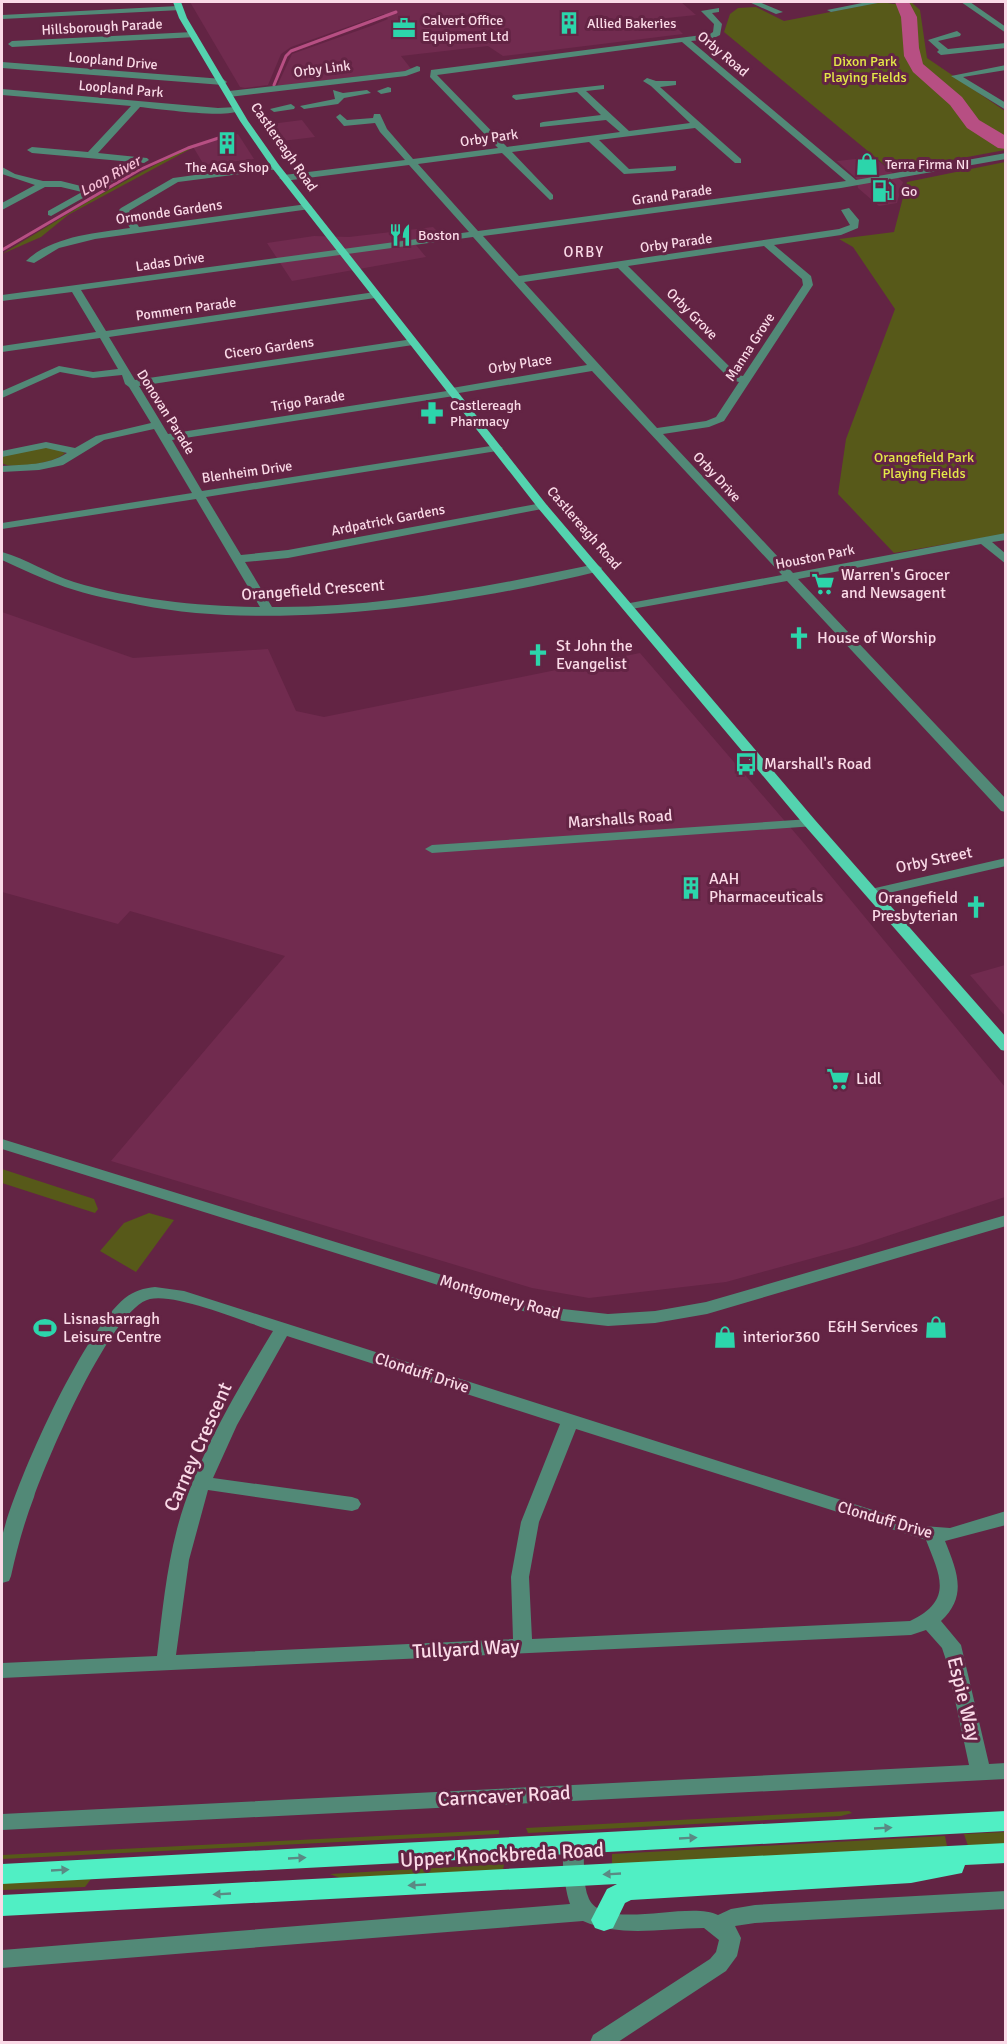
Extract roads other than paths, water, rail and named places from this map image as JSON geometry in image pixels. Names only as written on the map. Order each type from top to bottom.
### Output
[{"type":"highway","name":"Upper Knockbreda Road","points":[[2,1874],[573,1844],[1000,1817]]},
{"type":"highway","name":"Upper Knockbreda Road","points":[[2,1906],[1002,1853]]},
{"type":"highway","points":[[595,1916],[616,1896],[628,1890],[911,1873],[1002,1853]]},
{"type":"main road","name":"Castlereagh Road","points":[[178,5],[237,110],[276,167],[542,506],[630,607],[810,823],[1005,1047]]},
{"type":"street","points":[[753,2],[779,12]]},
{"type":"street","points":[[831,10],[879,2]]},
{"type":"street","points":[[965,2],[1005,31]]},
{"type":"street","points":[[2,17],[178,5]]},
{"type":"street","points":[[684,40],[716,35],[718,24],[705,11],[716,10]]},
{"type":"street","points":[[957,34],[932,40],[944,52],[1005,45]]},
{"type":"street","name":"Hillsborough Parade","points":[[12,44],[193,35]]},
{"type":"street","name":"Orby Road","points":[[505,150],[433,75],[434,72],[684,40],[854,183]]},
{"type":"street","name":"Loopland Drive","points":[[2,65],[222,82]]},
{"type":"street","points":[[1004,68],[955,76],[1005,107]]},
{"type":"street","name":"Orby Link","points":[[229,94],[334,89],[406,74],[417,69]]},
{"type":"street","points":[[672,83],[651,82],[736,159],[749,156]]},
{"type":"street","points":[[515,98],[601,87]]},
{"type":"street","points":[[304,106],[322,107],[336,101],[334,89],[367,93]]},
{"type":"street","points":[[579,90],[627,134]]},
{"type":"street","name":"Loopland Park","points":[[2,92],[237,110]]},
{"type":"street","points":[[91,155],[138,104]]},
{"type":"street","points":[[274,110],[291,107]]},
{"type":"street","points":[[543,125],[608,117]]},
{"type":"street","name":"Orby Drive","points":[[344,122],[378,118],[383,130],[594,368],[1005,808]]},
{"type":"street","name":"Orby Park","points":[[285,178],[698,125]]},
{"type":"street","points":[[592,139],[627,172],[675,167]]},
{"type":"street","points":[[32,150],[144,160]]},
{"type":"street","points":[[505,150],[550,197]]},
{"type":"street","name":"Grand Parade","points":[[342,252],[854,183],[1005,156]]},
{"type":"street","points":[[136,230],[124,210],[176,180],[276,167]]},
{"type":"street","points":[[2,170],[12,176],[41,183],[61,184],[90,191]]},
{"type":"street","points":[[51,213],[119,176]]},
{"type":"street","points":[[5,206],[41,183]]},
{"type":"street","name":"Ormonde Gardens","points":[[21,253],[34,259],[73,241],[136,230],[307,207]]},
{"type":"street","name":"Orby Parade","points":[[515,279],[767,244],[841,232],[855,226],[854,220],[847,212],[835,214]]},
{"type":"street","name":"Manna Grove","points":[[655,432],[716,422],[809,282],[767,244]]},
{"type":"street","name":"Ladas Drive","points":[[2,298],[342,252]]},
{"type":"street","name":"Orby Grove","points":[[621,265],[735,378],[746,380]]},
{"type":"street","name":"Donovan Parade","points":[[75,288],[130,384],[166,438],[269,612]]},
{"type":"street","name":"Pommern Parade","points":[[2,349],[375,295]]},
{"type":"street","name":"Cicero Gardens","points":[[130,384],[413,342]]},
{"type":"street","name":"Orby Place","points":[[453,392],[594,368]]},
{"type":"street","points":[[2,394],[59,369],[93,375],[124,372]]},
{"type":"street","name":"Trigo Parade","points":[[166,438],[453,392]]},
{"type":"street","points":[[2,469],[50,465],[100,438],[158,425]]},
{"type":"street","points":[[2,454],[46,445],[77,452]]},
{"type":"street","name":"Blenheim Drive","points":[[2,526],[497,448]]},
{"type":"street","name":"Ardpatrick Gardens","points":[[239,559],[288,554],[542,506]]},
{"type":"street","name":"Houston Park","points":[[630,607],[1005,536]]},
{"type":"street","points":[[983,540],[1005,561]]},
{"type":"street","name":"Orangefield Crescent","points":[[2,556],[56,581],[104,593],[223,612],[269,612],[445,596],[596,568]]},
{"type":"street","name":"Marshalls Road","points":[[432,849],[810,823]]},
{"type":"street","name":"Orby Street","points":[[871,893],[1005,862]]},
{"type":"street","name":"Montgomery Road","points":[[2,1144],[521,1305],[563,1315],[608,1320],[655,1317],[707,1308],[1005,1220]]},
{"type":"street","name":"Clonduff Drive","points":[[2,1576],[18,1512],[56,1423],[98,1345],[134,1299],[158,1292],[178,1295],[934,1536],[950,1535],[1005,1518]]},
{"type":"street","name":"Carney Crescent","points":[[166,1663],[187,1527],[232,1413],[283,1329]]},
{"type":"street","points":[[523,1646],[520,1577],[530,1522],[570,1421]]},
{"type":"street","points":[[203,1483],[352,1504]]},
{"type":"street","points":[[929,1620],[940,1610],[951,1582],[934,1536]]},
{"type":"street","name":"Tullyard Way","points":[[2,1671],[910,1628],[929,1620]]},
{"type":"street","name":"Espie Way","points":[[929,1620],[951,1645],[981,1773]]},
{"type":"street","name":"Carncaver Road","points":[[2,1822],[1005,1771]]},
{"type":"street","points":[[573,1844],[580,1903],[595,1916]]},
{"type":"street","points":[[718,1925],[731,1918],[755,1914],[1005,1900]]},
{"type":"street","points":[[2,1959],[595,1916],[635,1923],[706,1919],[726,1931],[730,1947],[718,1965],[601,2043]]},
{"type":"waterway","points":[[902,2],[909,17],[912,56],[915,64],[956,101],[973,124],[1004,144]]},
{"type":"waterway","name":"Loop River","points":[[274,85],[286,56],[291,51],[396,12]]},
{"type":"waterway","name":"Loop River","points":[[2,250],[139,170],[188,148],[234,133]]},
{"type":"place","name":"Allied Bakeries","points":[[569,23]]},
{"type":"place","name":"Calvert Office Equipment Ltd","points":[[404,28]]},
{"type":"place","name":"The AGA Shop","points":[[227,143]]},
{"type":"place","name":"Terra Firma NI","points":[[867,164]]},
{"type":"place","name":"Go","points":[[883,191]]},
{"type":"place","name":"Boston","points":[[400,235]]},
{"type":"place","name":"Castlereagh Pharmacy","points":[[432,413]]},
{"type":"place","name":"Warren's Grocer and Newsagent","points":[[823,584]]},
{"type":"place","name":"House of Worship","points":[[799,638]]},
{"type":"place","name":"St John the Evangelist","points":[[538,655]]},
{"type":"place","name":"Marshall's Road","points":[[746,764]]},
{"type":"place","name":"AAH Pharmaceuticals","points":[[691,888]]},
{"type":"place","name":"Orangefield Presbyterian","points":[[976,907]]},
{"type":"place","name":"Lidl","points":[[838,1079]]},
{"type":"place","name":"E&H Services","points":[[936,1327]]},
{"type":"place","name":"Lisnasharragh Leisure Centre","points":[[45,1328]]},
{"type":"place","name":"interior360","points":[[725,1337]]},
{"type":"district","name":"ORBY","points":[[584,252]]},
{"type":"park label","name":"Dixon Park Playing Fields","points":[[865,70]]},
{"type":"park label","name":"Orangefield Park Playing Fields","points":[[924,466]]}]
